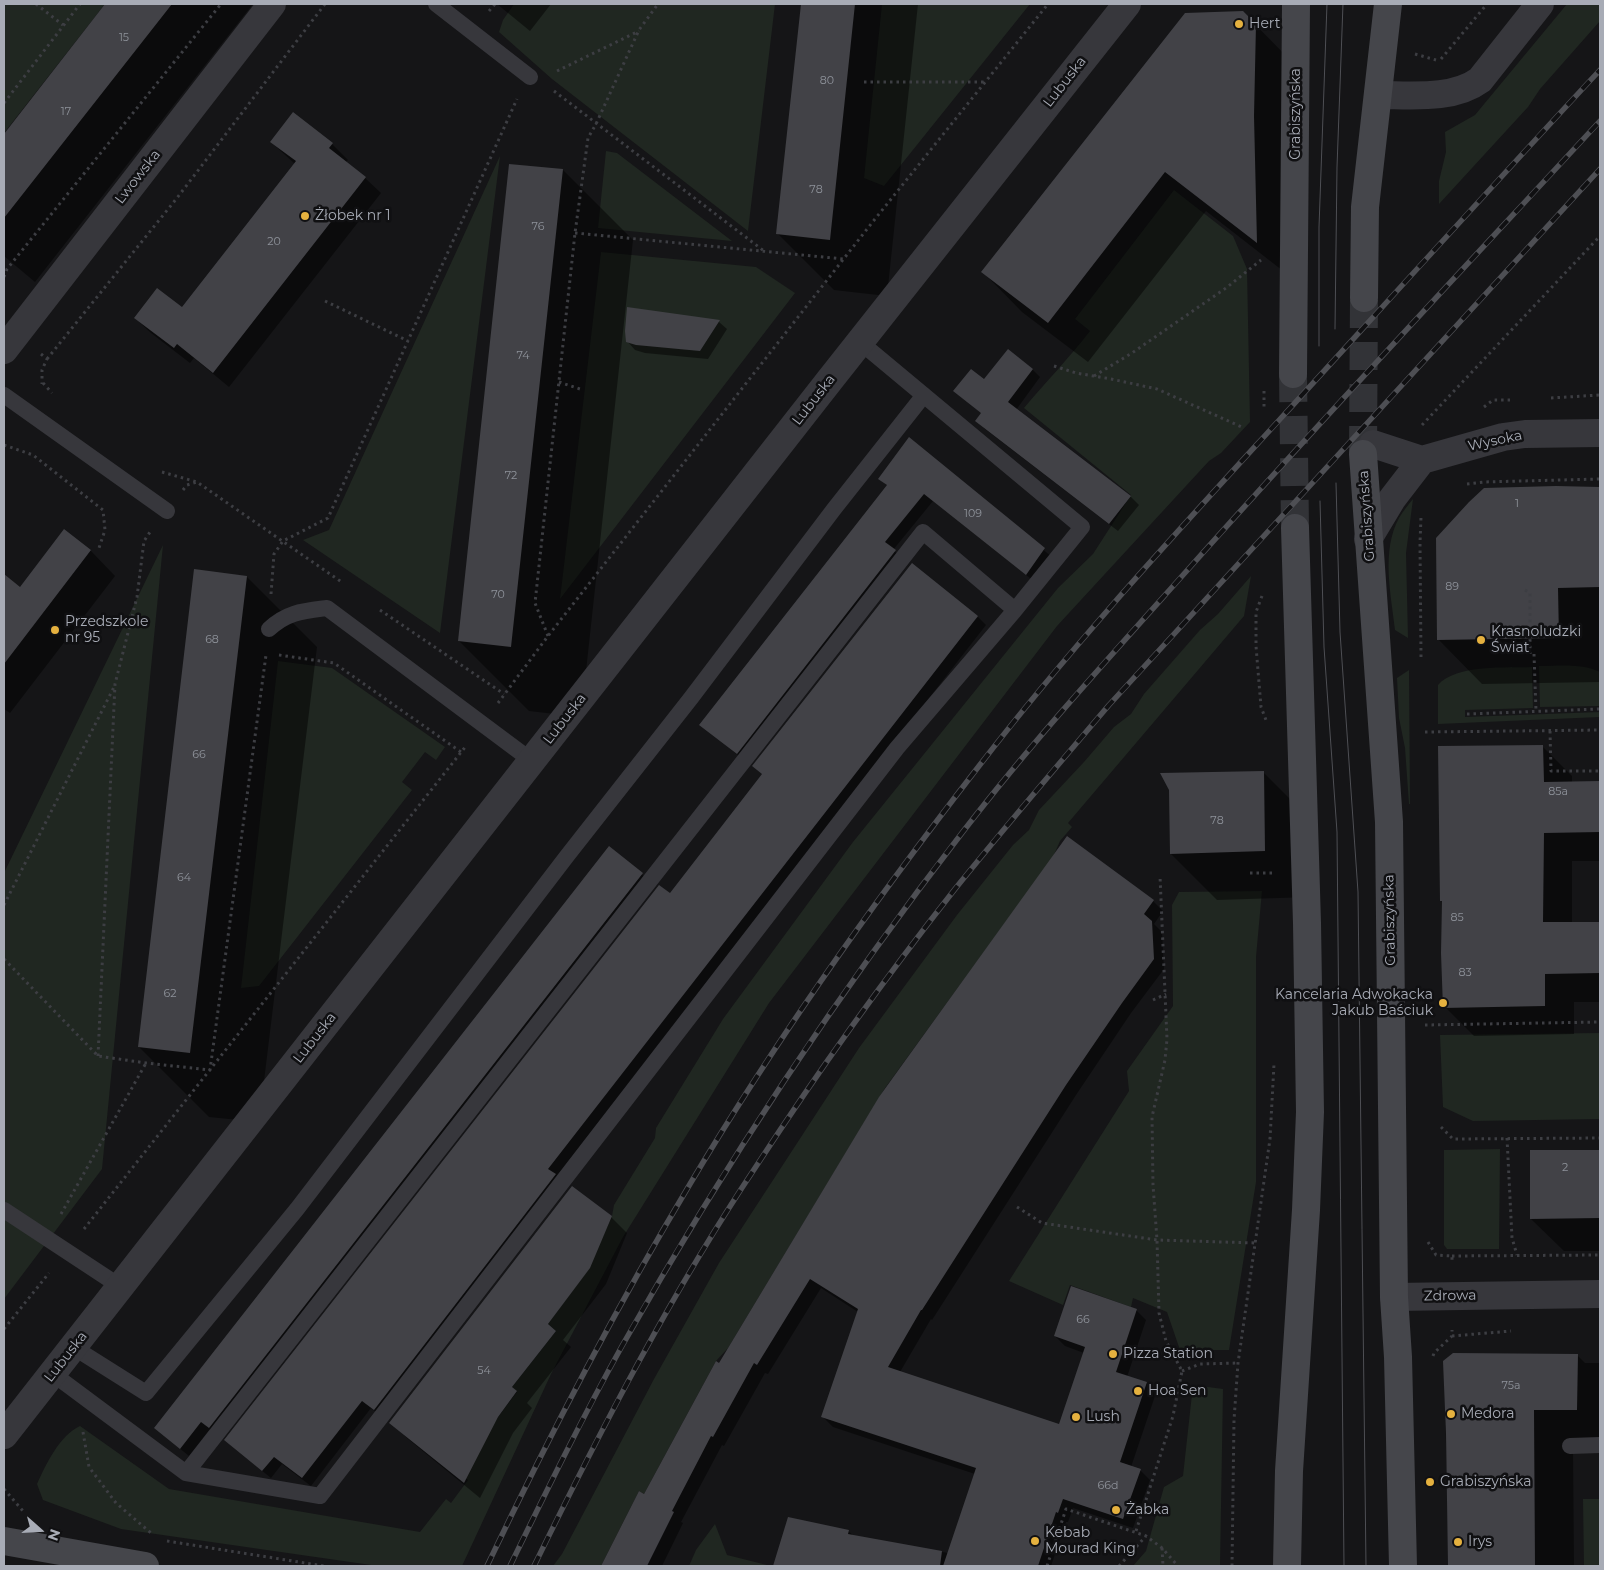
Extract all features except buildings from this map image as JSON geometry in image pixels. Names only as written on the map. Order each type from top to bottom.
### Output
[{"type":"main road","name":"Grabiszyńska","points":[[1293,374],[1296,4]]},
{"type":"main road","points":[[1364,298],[1365,207],[1388,4]]},
{"type":"main road","name":"Grabiszyńska","points":[[1368,449],[1368,539],[1389,822],[1394,1297],[1398,1357],[1404,1566]]},
{"type":"main road","points":[[1287,1566],[1289,1471],[1306,1210],[1310,1112],[1307,933],[1295,528]]},
{"type":"main road","points":[[4,1541],[145,1566]]},
{"type":"street","name":"Lwowska","points":[[4,350],[272,4]]},
{"type":"street","name":"Lubuska","points":[[4,1435],[1127,4]]},
{"type":"street","points":[[1378,95],[1450,93],[1470,87],[1480,80],[1540,4]]},
{"type":"street","name":"Wysoka","points":[[1422,460],[1502,437],[1525,434],[1600,433]]},
{"type":"street","points":[[1368,449],[1422,460],[1392,500],[1368,539]]},
{"type":"street","name":"Zdrowa","points":[[1394,1297],[1600,1294]]},
{"type":"lane","points":[[436,4],[535,78]]},
{"type":"lane","points":[[52,1374],[186,1472],[320,1496],[897,748],[1015,610],[1082,527],[860,342]]},
{"type":"lane","points":[[4,395],[167,511]]},
{"type":"lane","points":[[73,1347],[146,1392],[297,1209],[561,864],[691,698],[834,509],[924,395]]},
{"type":"lane","points":[[186,1472],[923,532],[1015,610]]},
{"type":"lane","points":[[275,624],[299,612],[327,608],[532,761]]},
{"type":"lane","points":[[4,1210],[121,1287]]},
{"type":"lane","points":[[1570,1446],[1600,1445]]},
{"type":"path","points":[[36,4],[64,25]]},
{"type":"path","points":[[4,103],[80,4]]},
{"type":"path","points":[[4,277],[5,269],[221,4]]},
{"type":"path","points":[[39,388],[43,383],[42,370],[47,359],[177,198],[325,4]]},
{"type":"path","points":[[548,636],[535,603],[588,138],[639,30],[658,4]]},
{"type":"path","points":[[4,1329],[483,726],[504,694],[548,636],[870,224],[1048,4]]},
{"type":"path","points":[[1414,54],[1440,61],[1487,4]]},
{"type":"path","points":[[210,1070],[266,653],[275,624],[270,604],[274,554],[283,541],[328,518],[519,95],[535,78],[639,30]]},
{"type":"path","points":[[535,78],[764,251]]},
{"type":"path","points":[[864,82],[985,82]]},
{"type":"path","points":[[576,233],[844,259]]},
{"type":"path","points":[[1419,428],[1600,236]]},
{"type":"path","points":[[1094,376],[1132,353],[1226,288],[1264,258]]},
{"type":"path","points":[[325,300],[408,341]]},
{"type":"path","points":[[35,349],[47,359]]},
{"type":"path","points":[[1054,366],[1076,373],[1157,389],[1244,428]]},
{"type":"path","points":[[559,382],[580,389]]},
{"type":"path","points":[[4,445],[32,455],[103,510],[105,530],[99,548]]},
{"type":"path","points":[[1463,484],[1600,480]]},
{"type":"path","points":[[98,1056],[115,684],[137,597],[144,540],[187,486],[198,482]]},
{"type":"path","points":[[1421,657],[1420,543],[1422,514]]},
{"type":"path","points":[[1265,590],[1256,612],[1256,646],[1261,707],[1267,724]]},
{"type":"path","points":[[1525,590],[1530,593],[1536,711]]},
{"type":"path","points":[[266,653],[334,663],[461,752]]},
{"type":"path","points":[[4,905],[115,684]]},
{"type":"path","points":[[1467,714],[1600,709]]},
{"type":"path","points":[[1425,732],[1600,730]]},
{"type":"path","points":[[1550,731],[1551,771],[1600,771]]},
{"type":"path","points":[[1250,873],[1274,873],[1274,864]]},
{"type":"path","points":[[1136,1531],[1173,1416],[1182,1371],[1166,1341],[1159,1314],[1153,1184],[1152,1117],[1165,1060],[1167,1039],[1160,876]]},
{"type":"path","points":[[4,959],[98,1056],[210,1070]]},
{"type":"path","points":[[1153,1000],[1166,994]]},
{"type":"path","points":[[1422,1025],[1600,1022]]},
{"type":"path","points":[[1232,1566],[1234,1420],[1238,1363],[1270,1139],[1273,1056]]},
{"type":"path","points":[[47,1238],[146,1063]]},
{"type":"path","points":[[1441,1127],[1453,1139],[1600,1138]]},
{"type":"path","points":[[1507,1138],[1512,1238],[1517,1255]]},
{"type":"path","points":[[1018,1207],[1042,1223],[1157,1240],[1256,1243]]},
{"type":"path","points":[[1425,1237],[1436,1255],[1600,1255]]},
{"type":"path","points":[[1452,1256],[1452,1271]]},
{"type":"path","points":[[1182,1371],[1200,1364],[1238,1363]]},
{"type":"path","points":[[76,1391],[89,1467],[116,1503],[152,1534]]},
{"type":"path","points":[[1047,1566],[1066,1510],[1136,1531],[1162,1548],[1178,1566]]},
{"type":"path","points":[[1119,1566],[1146,1536]]},
{"type":"path","points":[[1162,1548],[1163,1566]]},
{"type":"shaded area","points":[[4,4],[105,4],[4,133]]},
{"type":"shaded area","points":[[514,4],[775,4],[748,231],[552,79],[499,32],[503,20]]},
{"type":"shaded area","points":[[882,4],[1030,4],[884,186],[864,178]]},
{"type":"shaded area","points":[[1567,4],[1600,4],[1600,21],[1540,89],[1528,107],[1439,204],[1439,181],[1446,152],[1445,132],[1475,115]]},
{"type":"shaded area","points":[[606,151],[617,153],[732,241],[598,228]]},
{"type":"shaded area","points":[[500,156],[440,633],[303,540],[329,530]]},
{"type":"shaded area","points":[[1174,190],[1233,236],[1247,269],[1250,422],[1221,453],[1209,461],[1057,626],[769,1003],[623,1237],[551,1374],[462,1566],[378,1566],[121,1529],[43,1500],[37,1484],[45,1468],[60,1443],[80,1426],[169,1489],[420,1532],[446,1499],[451,1503],[468,1480],[461,1475],[498,1417],[517,1392],[512,1387],[556,1331],[548,1324],[588,1270],[612,1216],[614,1205],[655,1138],[656,1128],[723,1019],[853,842],[1058,588],[1093,554],[1131,495],[1024,408],[1090,331],[1075,319]]},
{"type":"shaded area","points":[[601,252],[756,267],[795,293],[560,599]]},
{"type":"shaded area","points":[[1413,499],[1406,553],[1408,638],[1395,630],[1389,558],[1393,531],[1401,515]]},
{"type":"shaded area","points":[[163,545],[102,1169],[4,1299],[4,873]]},
{"type":"shaded area","points":[[1251,576],[1244,616],[1068,823],[1072,827],[1060,841],[1053,857],[885,1088],[728,1348],[716,1361],[644,1494],[639,1491],[601,1566],[553,1566],[562,1554],[654,1379],[719,1263],[859,1048],[957,915],[1013,845],[1029,830],[1039,810],[1114,727],[1131,714],[1144,694],[1200,630],[1218,614]]},
{"type":"shaded area","points":[[278,661],[332,668],[445,747],[436,760],[425,752],[402,782],[412,790],[259,986],[241,988]]},
{"type":"shaded area","points":[[1539,666],[1578,666],[1600,672],[1600,706],[1540,707]]},
{"type":"shaded area","points":[[1532,667],[1533,708],[1465,710],[1465,717],[1600,712],[1600,717],[1438,724],[1438,685],[1446,678],[1469,670]]},
{"type":"shaded area","points":[[1409,670],[1410,804],[1405,748],[1399,718],[1397,678]]},
{"type":"shaded area","points":[[1262,891],[1256,957],[1256,1182],[1229,1350],[1180,1350],[1167,1312],[1133,1298],[1131,1307],[1070,1285],[1063,1305],[1009,1281],[1129,1091],[1127,1071],[1173,1006],[1172,905],[1179,892]]},
{"type":"shaded area","points":[[1600,1033],[1600,1119],[1473,1121],[1443,1107],[1440,1035]]},
{"type":"shaded area","points":[[1500,1149],[1499,1249],[1447,1249],[1444,1245],[1444,1150]]},
{"type":"shaded area","points":[[1193,1385],[1223,1389],[1220,1566],[1133,1566],[1146,1551],[1164,1487],[1183,1476]]},
{"type":"shaded area","points":[[1583,1499],[1600,1499],[1600,1566],[1584,1566]]},
{"type":"shaded area","points":[[715,1524],[727,1555],[771,1566],[689,1566],[696,1550]]},
{"type":"tunnel","points":[[1363,454],[1364,298]]},
{"type":"tunnel","points":[[1293,374],[1295,528]]},
{"type":"tram line","points":[[1319,346],[1319,227],[1327,4]]},
{"type":"tram line","points":[[1335,329],[1337,167],[1343,4]]},
{"type":"tram line","points":[[1336,483],[1340,632],[1358,892],[1366,1566]]},
{"type":"tram line","points":[[1320,501],[1324,647],[1337,832],[1344,1566]]},
{"type":"railway","points":[[487,1566],[534,1469],[584,1373],[690,1184],[792,1023],[902,867],[1051,676],[1127,588],[1600,70]]},
{"type":"railway","points":[[510,1566],[564,1455],[607,1373],[701,1212],[784,1081],[918,891],[992,795],[1105,662],[1293,453],[1600,121]]},
{"type":"railway","points":[[534,1566],[585,1463],[639,1362],[726,1213],[828,1059],[929,923],[955,889],[1109,705],[1600,169]]},
{"type":"place","name":"Hert","points":[[1239,24]]},
{"type":"place","name":"Żłobek nr 1","points":[[305,216]]},
{"type":"place","name":"Przedszkole nr 95","points":[[55,630]]},
{"type":"place","name":"Krasnoludzki Świat","points":[[1481,640]]},
{"type":"place","name":"Kancelaria Adwokacka Jakub Baściuk","points":[[1443,1003]]},
{"type":"place","name":"Pizza Station","points":[[1113,1354]]},
{"type":"place","name":"Hoa Sen","points":[[1138,1391]]},
{"type":"place","name":"Medora","points":[[1451,1414]]},
{"type":"place","name":"Lush","points":[[1076,1417]]},
{"type":"place","name":"Grabiszyńska","points":[[1430,1482]]},
{"type":"place","name":"Żabka","points":[[1116,1510]]},
{"type":"place","name":"Kebab Mourad King","points":[[1035,1541]]},
{"type":"place","name":"Irys","points":[[1458,1542]]}]
